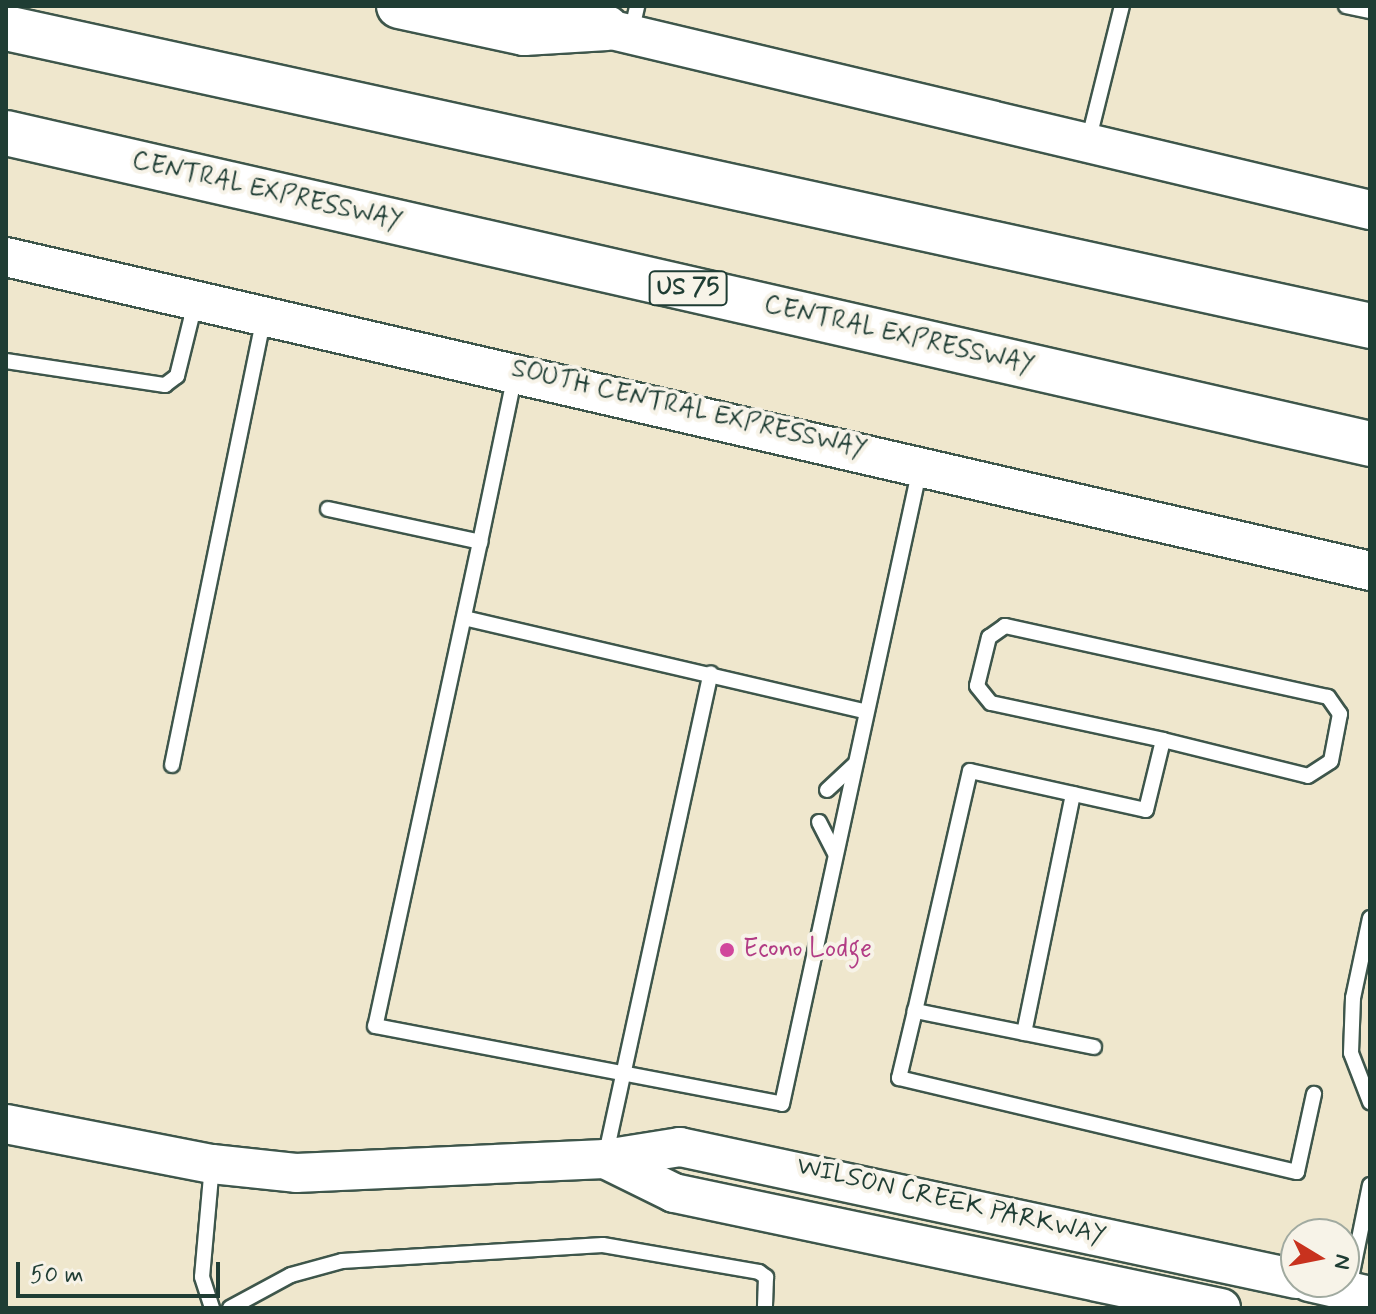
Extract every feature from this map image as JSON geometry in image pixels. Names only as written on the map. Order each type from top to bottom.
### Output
[{"type":"highway","points":[[399,6],[524,33],[625,23]]},
{"type":"highway","points":[[6,28],[1370,326]]},
{"type":"highway","name":"CENTRAL EXPRESSWAY","points":[[6,133],[1370,444]]},
{"type":"main road","points":[[511,6],[625,23],[1087,146],[1370,210]]},
{"type":"main road","name":"SOUTH CENTRAL EXPRESSWAY","points":[[6,257],[516,370],[1370,571]]},
{"type":"main road","name":"WILSON CREEK PARKWAY","points":[[6,1124],[212,1164],[378,1173],[605,1159],[680,1147],[774,1162],[1280,1275]]},
{"type":"main road","name":"WILSON CREEK PARKWAY","points":[[605,1159],[674,1193],[1221,1308]]},
{"type":"lane","points":[[1087,146],[1122,6]]},
{"type":"lane","points":[[1346,6],[1370,11]]},
{"type":"lane","points":[[6,361],[165,385],[177,376],[196,299]]},
{"type":"lane","points":[[172,765],[265,314]]},
{"type":"lane","points":[[516,370],[375,1024],[447,1043],[782,1104],[921,464]]},
{"type":"lane","points":[[328,509],[480,542]]},
{"type":"lane","points":[[464,618],[865,711]]},
{"type":"lane","points":[[1005,626],[1051,636],[1328,697],[1340,714],[1331,761],[1308,776],[1163,740],[991,703],[977,686],[989,637],[1005,626]]},
{"type":"lane","points":[[605,1159],[627,1075],[711,673]]},
{"type":"lane","points":[[1163,740],[1146,810],[970,771],[899,1078],[1297,1172],[1314,1094]]},
{"type":"lane","points":[[827,790],[854,764]]},
{"type":"lane","points":[[1024,1033],[1073,794]]},
{"type":"lane","points":[[819,822],[835,853]]},
{"type":"lane","points":[[1370,918],[1353,998],[1351,1053],[1370,1102]]},
{"type":"lane","points":[[915,1011],[1094,1047]]},
{"type":"lane","points":[[212,1164],[202,1277],[212,1308]]},
{"type":"lane","points":[[1360,1256],[1370,1185]]},
{"type":"lane","points":[[230,1308],[291,1275],[342,1261],[603,1245],[759,1272],[766,1277],[765,1308]]},
{"type":"place","name":"Econo Lodge","points":[[727,950]]}]
